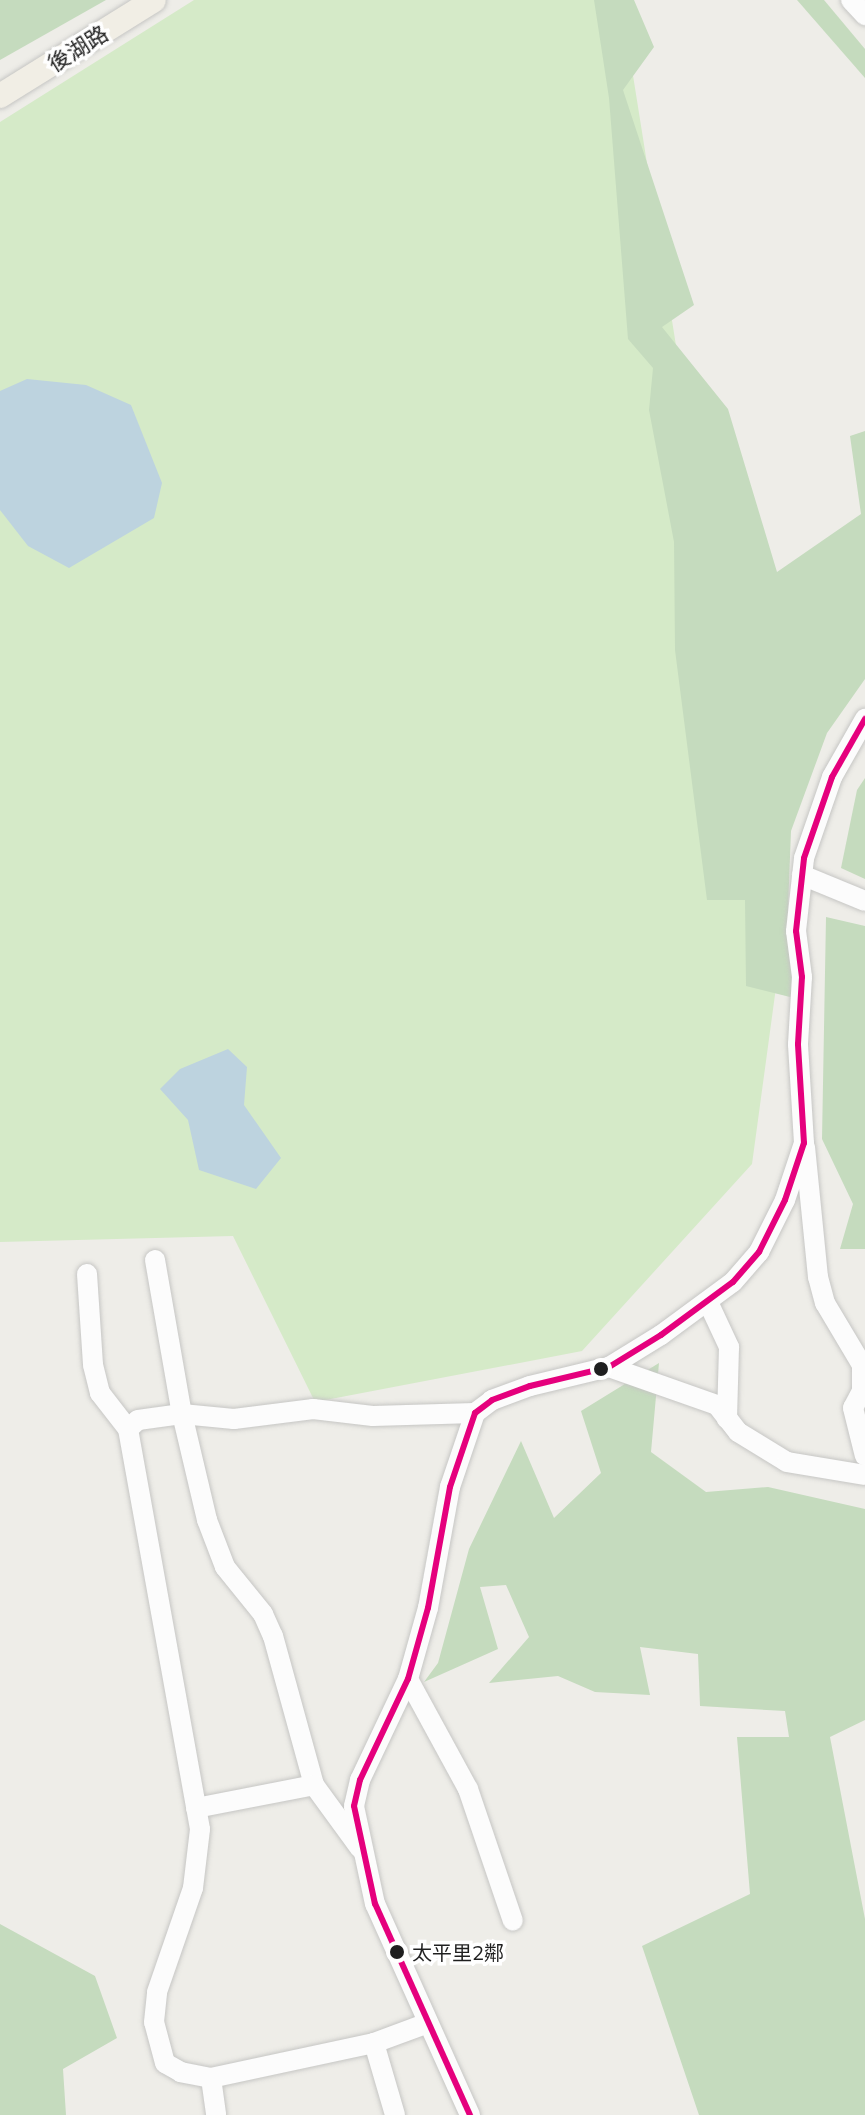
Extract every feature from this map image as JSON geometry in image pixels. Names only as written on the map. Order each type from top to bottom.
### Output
[{"type":"main road","name":"後湖路","points":[[0,96],[154,0]]},
{"type":"street","points":[[851,0],[865,15]]},
{"type":"street","points":[[865,719],[814,818],[802,875],[796,931],[802,977],[798,1044],[804,1143],[818,1277],[825,1303],[861,1352],[862,1391],[853,1408],[865,1456]]},
{"type":"street","points":[[802,875],[865,901]]},
{"type":"street","points":[[470,2115],[375,1904],[360,1848],[354,1806],[360,1780],[408,1679],[428,1608],[450,1487],[475,1413],[492,1400],[530,1386],[609,1367],[708,1302],[759,1252],[785,1200],[804,1143]]},
{"type":"street","points":[[155,1260],[182,1414],[225,1567],[263,1614],[273,1636],[314,1785],[360,1848]]},
{"type":"street","points":[[87,1274],[100,1393],[128,1429],[200,1829],[193,1888],[162,1967],[154,2022],[165,2063],[181,2072],[211,2078],[374,2043],[428,2023]]},
{"type":"street","points":[[708,1302],[729,1347],[727,1419]]},
{"type":"street","points":[[609,1367],[717,1405],[738,1432],[787,1462],[865,1475]]},
{"type":"street","points":[[128,1429],[138,1420],[182,1414],[234,1419],[313,1409],[373,1416],[475,1413]]},
{"type":"street","points":[[408,1679],[468,1789],[513,1921]]},
{"type":"street","points":[[196,1808],[314,1785]]},
{"type":"street","points":[[374,2043],[395,2115]]},
{"type":"street","points":[[211,2078],[216,2115]]},
{"type":"green space","points":[[0,0],[106,0],[0,60]]},
{"type":"green space","points":[[194,0],[621,0],[777,980],[752,1164],[582,1351],[315,1402],[233,1236],[0,1242],[0,122]]},
{"type":"green space","points":[[594,0],[634,0],[654,47],[623,90],[694,305],[662,327],[728,409],[777,572],[861,514],[850,436],[865,431],[865,679],[827,733],[791,831],[788,909],[794,998],[746,986],[745,900],[707,900],[675,650],[674,542],[649,410],[653,368],[628,339],[609,98]]},
{"type":"green space","points":[[797,0],[824,0],[865,49],[865,78]]},
{"type":"green space","points":[[865,778],[865,879],[841,868],[857,790]]},
{"type":"green space","points":[[826,917],[865,926],[865,1249],[840,1249],[853,1204],[822,1139]]},
{"type":"green space","points":[[659,1363],[651,1452],[706,1492],[768,1487],[865,1509],[865,1720],[830,1737],[865,1919],[865,2115],[699,2115],[642,1946],[750,1894],[737,1737],[789,1737],[785,1711],[700,1706],[698,1654],[640,1647],[650,1695],[595,1692],[558,1676],[489,1683],[529,1637],[506,1585],[480,1587],[498,1649],[424,1682],[438,1663],[469,1549],[521,1441],[554,1518],[601,1473],[581,1411]]},
{"type":"green space","points":[[0,1924],[95,1976],[117,2038],[63,2069],[66,2115],[0,2115]]},
{"type":"water","points":[[27,379],[86,385],[131,405],[162,483],[154,518],[69,568],[28,546],[0,510],[0,391]]},
{"type":"water","points":[[228,1049],[247,1067],[244,1105],[281,1158],[256,1189],[199,1170],[188,1120],[160,1089],[180,1069]]},
{"type":"transit line","points":[[470,2115],[375,1904],[354,1806],[360,1780],[408,1679],[428,1608],[450,1487],[475,1413],[492,1400],[530,1386],[609,1367],[661,1335],[733,1282],[759,1252],[785,1200],[804,1143],[798,1044],[802,977],[796,931],[804,858],[832,777],[865,719]]},
{"type":"place","name":"太平里2鄰","points":[[397,1952]]}]
